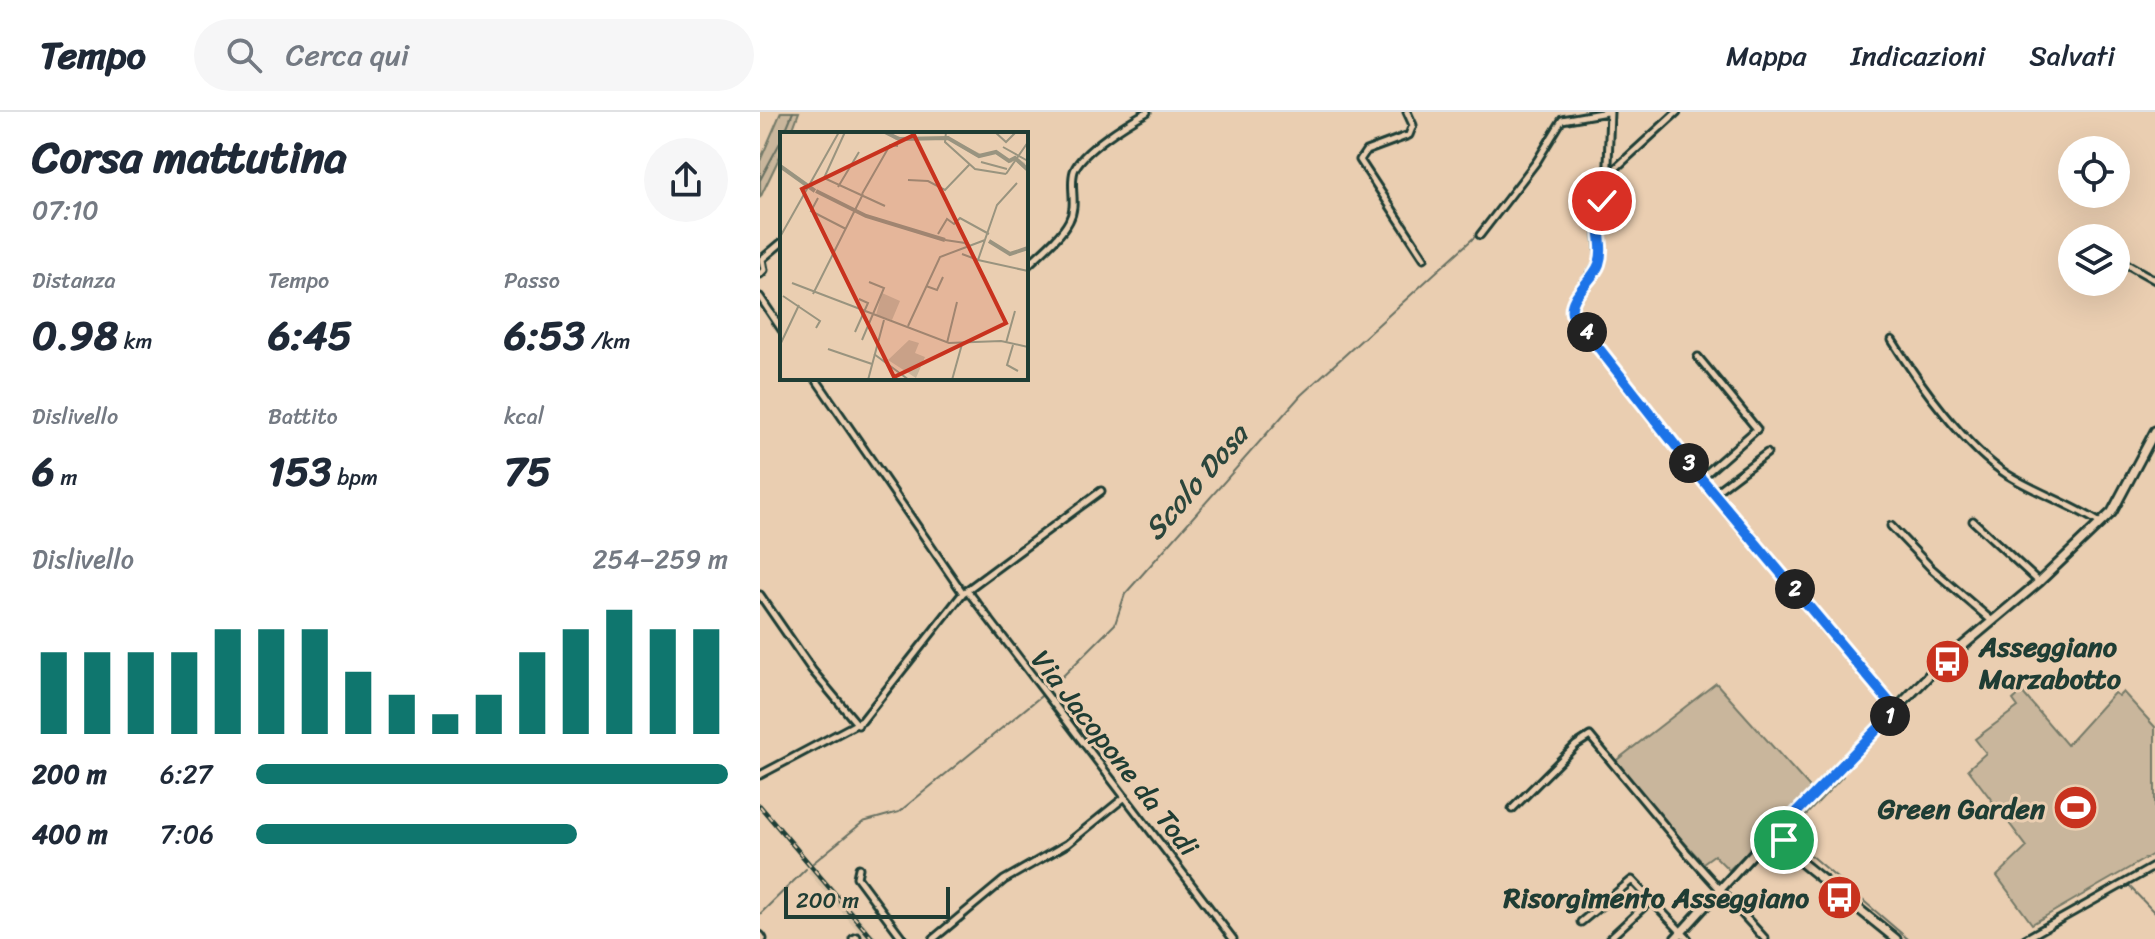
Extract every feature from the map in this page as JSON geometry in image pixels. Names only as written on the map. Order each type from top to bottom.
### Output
[{"type":"street","points":[[1028,265],[1063,231],[1071,217],[1073,173],[1078,165],[1096,147],[1147,112]]},
{"type":"street","points":[[1407,112],[1413,125],[1409,135],[1366,151],[1360,160],[1424,258]]},
{"type":"street","points":[[1480,235],[1537,161],[1562,120],[1609,112],[1612,168],[1598,209],[1599,265],[1573,300],[1571,311],[1701,478],[1896,710]]},
{"type":"street","points":[[1612,168],[1677,112]]},
{"type":"street","points":[[760,274],[764,270],[762,259],[780,244]]},
{"type":"street","points":[[2130,266],[2155,280]]},
{"type":"street","points":[[760,297],[780,327]]},
{"type":"street","points":[[1892,340],[1950,418],[1993,463],[2101,523]]},
{"type":"street","points":[[1698,357],[1757,429],[1701,478]]},
{"type":"street","name":"Via Jacopone da Todi","points":[[816,380],[965,592],[1233,939]]},
{"type":"street","points":[[1778,852],[1789,821],[1938,666],[2039,582],[2101,523],[2123,497],[2141,453],[2155,432]]},
{"type":"street","points":[[1714,493],[1767,453]]},
{"type":"street","points":[[760,775],[858,725],[965,592],[1101,491]]},
{"type":"street","points":[[1973,521],[2039,582]]},
{"type":"street","points":[[1891,526],[1932,569],[1992,621]]},
{"type":"street","points":[[760,595],[812,670],[858,725]]},
{"type":"street","points":[[1512,809],[1586,736],[1594,740],[1765,939]]},
{"type":"street","points":[[933,939],[1004,880],[1067,844],[1125,797]]},
{"type":"street","points":[[1780,841],[1772,847],[1802,863]]},
{"type":"street","points":[[1675,939],[1753,854],[1780,841]]},
{"type":"street","points":[[1780,841],[1802,863],[1896,939]]},
{"type":"street","points":[[1753,854],[1778,852]]},
{"type":"street","points":[[2025,939],[2155,866]]},
{"type":"street","points":[[859,868],[857,877],[903,939]]},
{"type":"street","points":[[1581,922],[1632,880],[1688,939]]},
{"type":"street","points":[[1609,939],[1650,901]]},
{"type":"shaded area","points":[[781,112],[799,112],[792,132],[780,132],[780,156],[760,198],[760,161]]},
{"type":"shaded area","points":[[1716,683],[1809,787],[1809,792],[1729,870],[1714,855],[1703,863],[1613,763]]},
{"type":"shaded area","name":"Green Garden","points":[[2022,692],[2067,745],[2114,693],[2119,696],[2123,692],[2155,727],[2155,853],[2032,924],[1997,876],[2027,847],[1968,769],[1986,753],[1975,739],[2018,707],[2013,700]]},
{"type":"shaded area","points":[[815,866],[878,939],[865,939],[808,872]]},
{"type":"waterway","points":[[785,132],[793,112]]},
{"type":"waterway","name":"Scolo Dosa","points":[[1555,127],[1563,115],[1590,113]]},
{"type":"waterway","points":[[760,180],[780,143]]},
{"type":"waterway","name":"Scolo Dosa","points":[[813,863],[863,822],[899,812],[1051,688],[1115,624],[1125,594],[1301,395],[1479,233]]},
{"type":"waterway","points":[[1843,776],[1803,818],[1796,843],[1908,939]]},
{"type":"waterway","points":[[1175,868],[1186,882]]},
{"type":"waterway","name":"Scolo Dosa","points":[[760,914],[806,869]]},
{"type":"waterway","points":[[1187,884],[1229,939]]},
{"type":"waterway","points":[[2128,885],[2155,913]]},
{"type":"waterway","points":[[961,922],[994,893]]},
{"type":"waterway","points":[[944,936],[957,925]]},
{"type":"railway","points":[[760,806],[873,939]]},
{"type":"place","name":"Asseggiano Marzabotto","points":[[1948,662]]},
{"type":"place","name":"Green Garden","points":[[2076,808]]},
{"type":"place","name":"Risorgimento Asseggiano","points":[[1840,897]]},
{"type":"route","points":[[1602,201],[1597,225],[1599,265],[1573,300],[1572,314],[1701,478],[1896,710],[1795,814],[1789,821],[1784,840]]}]
